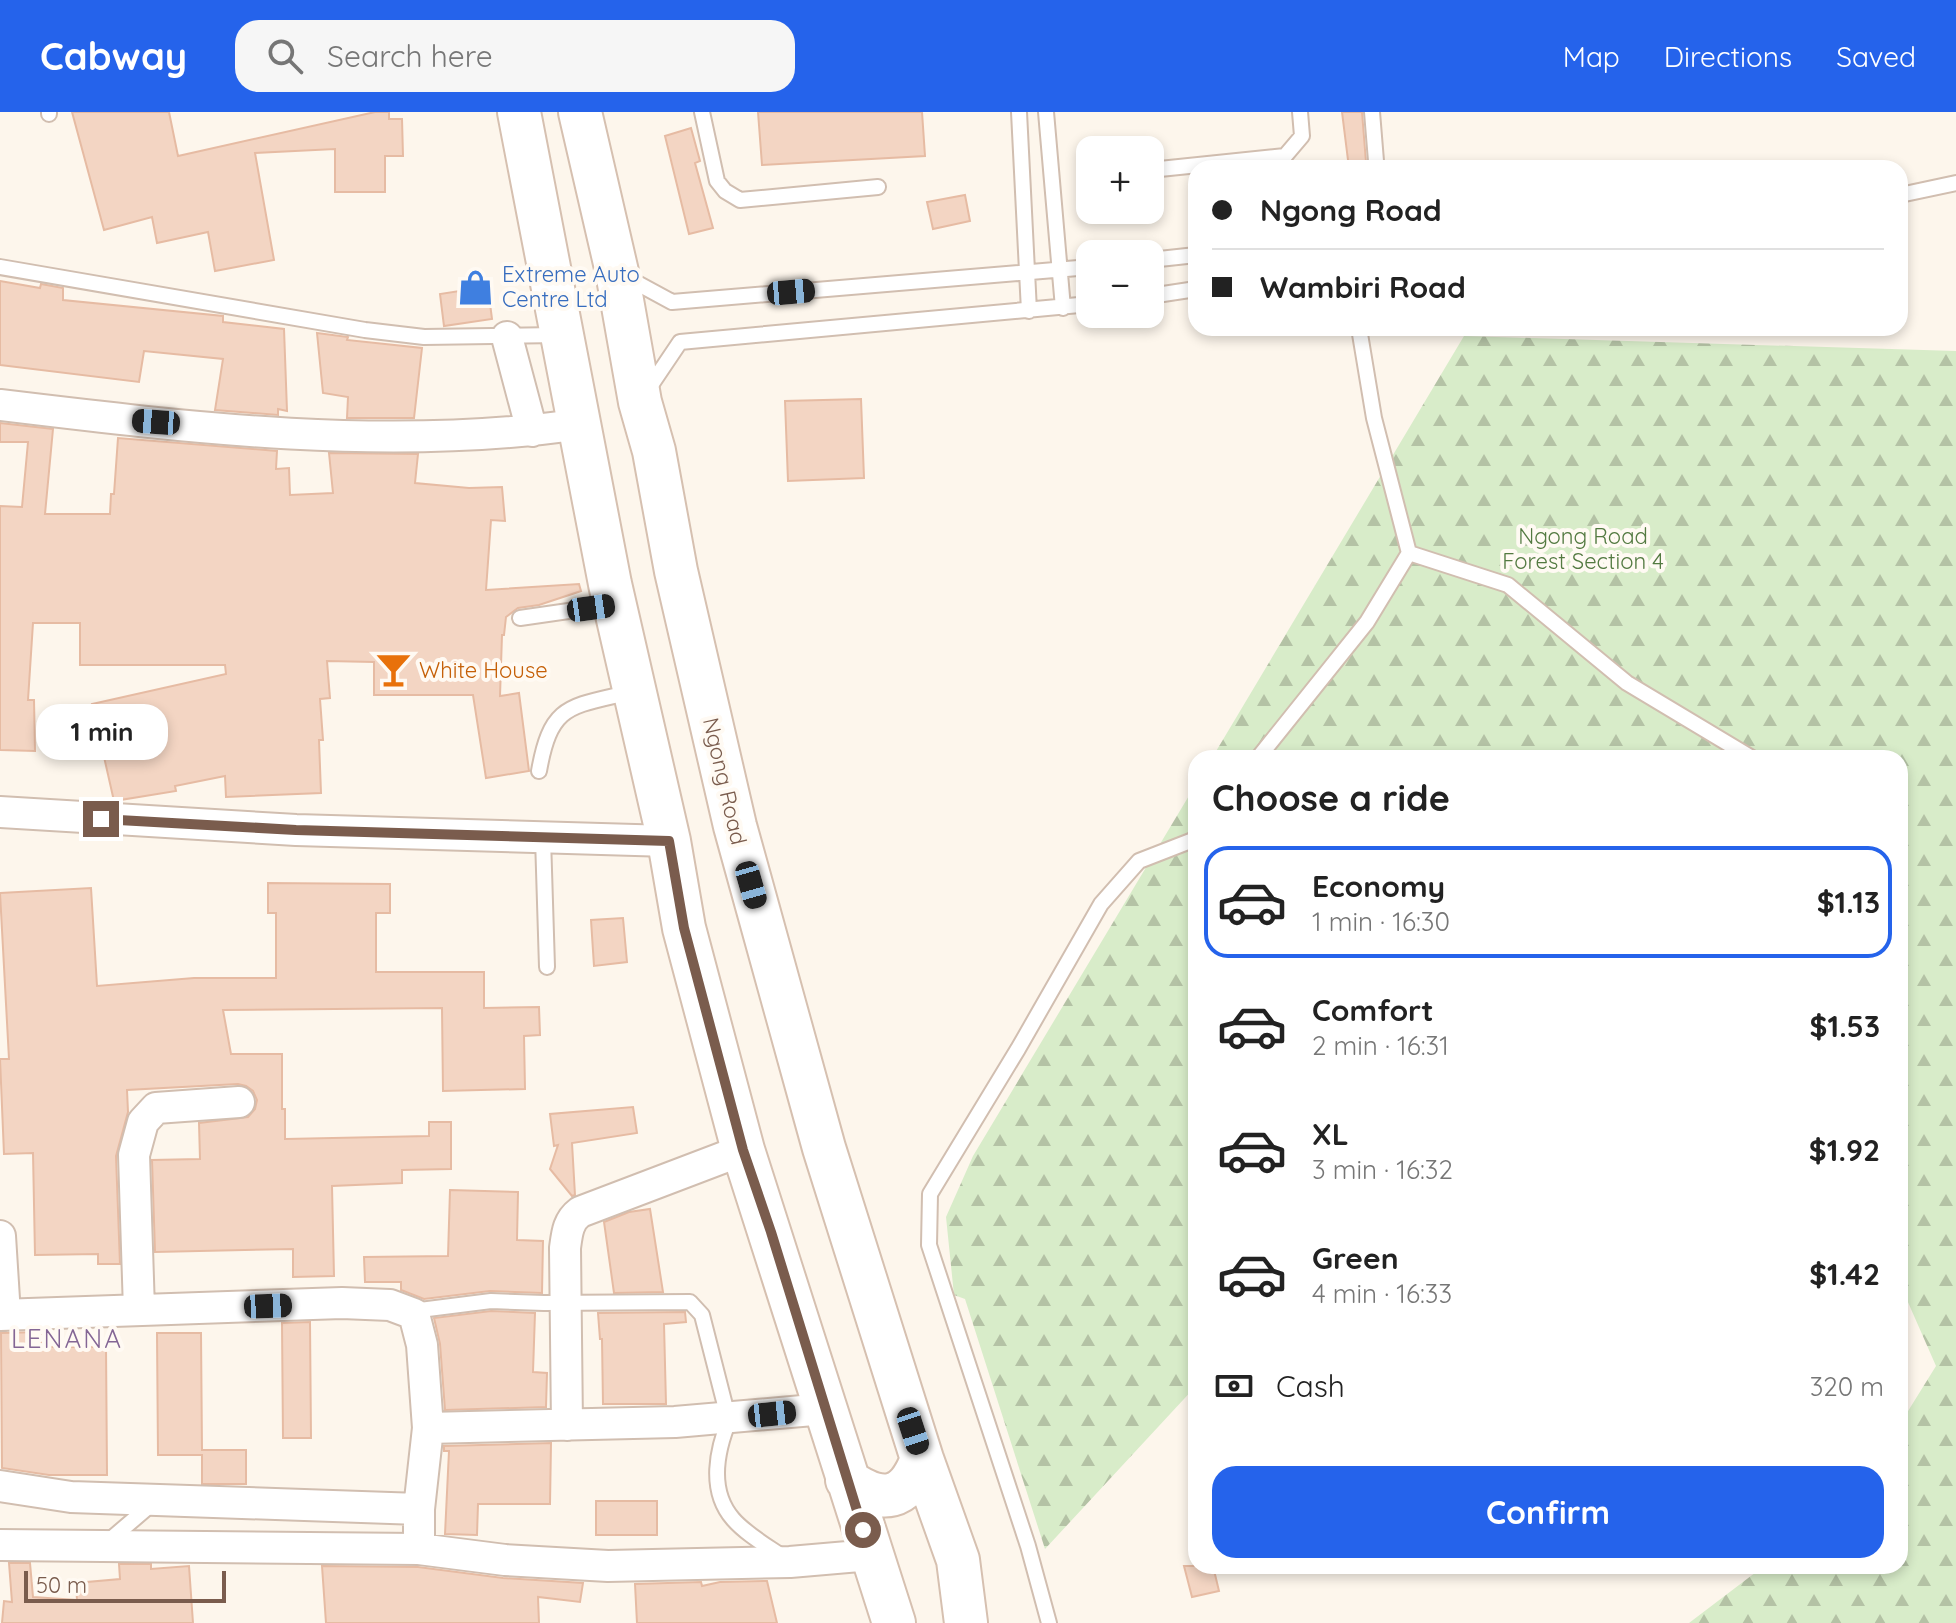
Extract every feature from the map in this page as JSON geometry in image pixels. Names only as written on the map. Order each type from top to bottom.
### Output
[{"type":"main road","points":[[519,112],[615,605],[669,841],[684,928],[743,1150],[894,1623]]},
{"type":"main road","name":"Ngong Road","points":[[580,112],[617,272],[640,402],[654,451],[676,571],[735,826],[824,1148],[922,1459],[958,1560],[966,1623]]},
{"type":"main road","points":[[669,841],[735,826]]},
{"type":"main road","points":[[847,1480],[864,1493],[890,1496],[903,1491],[915,1479],[922,1459]]},
{"type":"street","points":[[507,337],[532,431]]},
{"type":"street","points":[[0,405],[127,420],[305,433],[431,438],[532,431],[581,424]]},
{"type":"street","points":[[0,812],[296,830],[669,841]]},
{"type":"street","points":[[139,1310],[134,1155],[143,1122],[156,1108],[239,1102]]},
{"type":"street","points":[[567,1425],[565,1248],[567,1228],[573,1217],[743,1150]]},
{"type":"street","points":[[0,1236],[3,1315],[342,1303],[390,1305],[414,1314],[422,1345],[428,1428],[419,1509],[419,1549]]},
{"type":"street","points":[[428,1428],[675,1422],[825,1409]]},
{"type":"street","points":[[0,1486],[71,1497],[419,1509]]},
{"type":"street","points":[[0,1545],[419,1549],[505,1560],[608,1566],[790,1562],[871,1555]]},
{"type":"lane","points":[[702,112],[717,181],[725,191],[740,200],[878,187]]},
{"type":"lane","points":[[1019,112],[1029,311]]},
{"type":"lane","points":[[1046,112],[1063,308]]},
{"type":"lane","points":[[1246,160],[1285,156],[1302,136],[1300,112]]},
{"type":"lane","points":[[1372,112],[1376,160]]},
{"type":"lane","points":[[1164,169],[1188,166]]},
{"type":"lane","points":[[1908,193],[1956,183]]},
{"type":"lane","points":[[1164,258],[1188,256]]},
{"type":"lane","points":[[0,267],[365,330],[424,337],[564,335]]},
{"type":"lane","points":[[617,272],[672,302],[1076,268]]},
{"type":"lane","points":[[1164,294],[1188,290]]},
{"type":"lane","points":[[640,402],[680,342],[1076,306]]},
{"type":"lane","points":[[1264,750],[1367,622],[1409,553],[1374,418],[1360,336]]},
{"type":"lane","points":[[1409,553],[1508,585],[1627,683],[1739,750]]},
{"type":"lane","points":[[520,618],[615,605]]},
{"type":"lane","points":[[539,771],[543,746],[552,724],[574,707],[636,691]]},
{"type":"lane","points":[[543,838],[547,967]]},
{"type":"lane","points":[[1049,1623],[1028,1546],[929,1245],[930,1194],[1101,904],[1139,861],[1188,842]]},
{"type":"lane","points":[[408,1312],[491,1301],[690,1302],[702,1315],[729,1417],[717,1455],[721,1499],[734,1521],[790,1562]]},
{"type":"lane","points":[[102,1546],[157,1500]]},
{"type":"green space","name":"Ngong Road Forest Section 4","points":[[1464,336],[1956,351],[1956,1623],[1689,1623],[1753,1574],[1908,1574],[1908,1411],[1936,1366],[1908,1302],[1908,750],[1217,750]]},
{"type":"green space","points":[[1188,797],[1188,1395],[1045,1549],[965,1299],[954,1295],[946,1217],[973,1156]]},
{"type":"building","points":[[72,112],[169,112],[178,156],[375,112],[389,112],[389,119],[402,119],[403,156],[385,156],[385,192],[335,192],[335,149],[255,153],[274,260],[215,271],[208,232],[157,243],[152,217],[104,230]]},
{"type":"building","points":[[758,112],[922,112],[925,156],[762,165]]},
{"type":"building","points":[[1342,112],[1362,112],[1366,160],[1348,160]]},
{"type":"building","points":[[691,128],[700,161],[695,163],[713,228],[689,234],[665,136]]},
{"type":"building","points":[[965,195],[970,221],[933,229],[927,202]]},
{"type":"building","points":[[0,281],[40,288],[41,284],[63,288],[63,300],[223,316],[223,322],[284,329],[287,411],[278,409],[278,415],[215,410],[223,359],[144,351],[139,382],[0,365]]},
{"type":"building","points":[[488,288],[492,319],[444,326],[440,294]]},
{"type":"building","points":[[317,333],[348,337],[347,340],[422,348],[414,418],[347,418],[348,397],[323,393]]},
{"type":"building","points":[[861,399],[864,478],[788,481],[785,401]]},
{"type":"building","points":[[0,423],[53,429],[45,514],[110,514],[118,438],[277,451],[276,469],[289,468],[290,495],[333,493],[329,453],[418,454],[415,483],[469,488],[502,487],[505,521],[491,520],[486,590],[579,584],[581,591],[539,605],[518,608],[506,617],[502,635],[500,696],[519,693],[529,771],[486,778],[473,695],[374,695],[374,662],[327,661],[330,698],[320,699],[323,740],[319,740],[321,793],[226,797],[225,776],[175,786],[176,791],[114,801],[92,704],[226,674],[225,665],[80,665],[80,623],[33,623],[28,700],[34,700],[35,751],[0,750],[0,506],[22,507],[28,442],[0,442]]},
{"type":"building","points":[[268,883],[390,884],[390,913],[376,913],[376,972],[484,972],[484,1008],[539,1007],[540,1035],[524,1036],[525,1089],[443,1091],[442,1008],[223,1010],[231,1054],[282,1054],[285,1139],[429,1136],[429,1122],[451,1122],[451,1169],[402,1170],[402,1183],[332,1186],[334,1276],[293,1277],[293,1249],[155,1252],[152,1160],[200,1159],[199,1123],[248,1117],[255,1109],[257,1100],[253,1091],[238,1084],[127,1090],[128,1112],[116,1156],[120,1264],[98,1264],[98,1254],[35,1255],[33,1153],[4,1154],[0,1059],[9,1059],[0,893],[91,888],[97,986],[194,978],[276,978],[276,913],[268,913]]},
{"type":"building","points":[[623,918],[627,962],[594,966],[591,920]]},
{"type":"building","points":[[633,1107],[637,1133],[572,1143],[575,1195],[572,1196],[550,1169],[558,1145],[554,1146],[550,1114]]},
{"type":"building","points":[[450,1190],[518,1192],[517,1240],[543,1241],[542,1293],[490,1291],[424,1299],[401,1290],[401,1282],[365,1282],[364,1257],[448,1256]]},
{"type":"building","points":[[650,1209],[663,1292],[614,1293],[604,1222],[629,1212]]},
{"type":"building","points":[[491,1311],[535,1313],[533,1372],[547,1373],[546,1407],[445,1410],[440,1344],[434,1318]]},
{"type":"building","points":[[685,1312],[686,1322],[664,1324],[666,1404],[603,1404],[602,1339],[598,1313]]},
{"type":"building","points":[[310,1322],[311,1438],[283,1438],[282,1323]]},
{"type":"building","points":[[41,1332],[41,1347],[106,1347],[107,1475],[49,1475],[2,1468],[1,1333]]},
{"type":"building","points":[[157,1333],[201,1333],[202,1450],[246,1450],[246,1484],[202,1484],[202,1455],[158,1455]]},
{"type":"building","points":[[551,1443],[550,1504],[478,1504],[477,1535],[445,1534],[449,1451],[444,1451],[444,1446]]},
{"type":"building","points":[[596,1501],[657,1501],[657,1535],[596,1535]]},
{"type":"building","points":[[9,1563],[30,1563],[33,1597],[77,1600],[76,1583],[120,1579],[119,1564],[151,1564],[151,1569],[189,1566],[193,1623],[2,1623],[4,1601],[12,1602]]},
{"type":"building","points":[[322,1566],[418,1567],[503,1578],[583,1583],[580,1602],[538,1597],[539,1623],[326,1623]]},
{"type":"building","points":[[1184,1566],[1188,1566],[1188,1574],[1215,1574],[1219,1591],[1192,1597]]},
{"type":"building","points":[[767,1581],[777,1623],[637,1623],[635,1584],[701,1582],[702,1586],[720,1582]]},
{"type":"place","name":"Extreme Auto Centre Ltd","points":[[476,287]]},
{"type":"place","name":"White House","points":[[393,670]]},
{"type":"district","name":"LENANA","points":[[67,1339]]},
{"type":"route","points":[[101,819],[296,830],[669,841],[684,928],[743,1150],[863,1530]]}]
